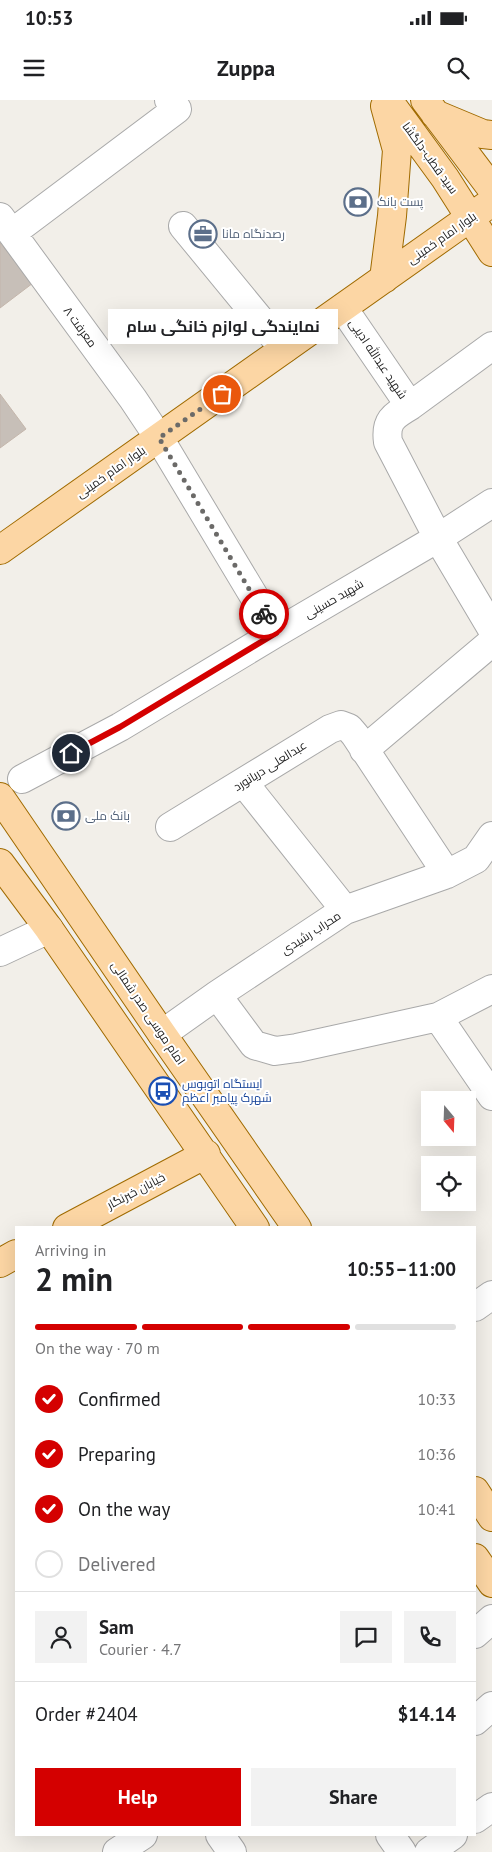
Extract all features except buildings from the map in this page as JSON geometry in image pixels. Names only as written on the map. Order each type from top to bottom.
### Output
[{"type":"main road","points":[[383,100],[397,150],[392,216],[384,279]]},
{"type":"main road","name":"سید قطب-دلگشا","points":[[388,100],[446,178],[481,210],[492,252]]},
{"type":"main road","points":[[430,107],[483,134],[492,135]]},
{"type":"main road","points":[[430,107],[492,189]]},
{"type":"main road","name":"بلوار امام خمینی","points":[[0,550],[481,210]]},
{"type":"main road","name":"امام موسی صدر شمالی","points":[[0,797],[296,1226]]},
{"type":"main road","points":[[0,863],[49,929],[206,1154],[254,1226]]},
{"type":"main road","name":"خیابان خبرنگار","points":[[71,1226],[206,1154]]},
{"type":"main road","points":[[0,1263],[15,1255]]},
{"type":"main road","points":[[476,1559],[492,1582]]},
{"type":"street","points":[[6,226],[177,109],[169,100]]},
{"type":"street","name":"معرفت ۸","points":[[6,226],[133,399],[159,438],[276,633]]},
{"type":"street","points":[[183,226],[284,349]]},
{"type":"street","name":"شهید عبدالله ادیبی","points":[[343,308],[410,406],[398,413],[389,423],[387,432],[388,442],[438,538],[492,628]]},
{"type":"street","points":[[410,406],[492,346]]},
{"type":"street","name":"شهید حسینی","points":[[22,779],[120,727],[438,538],[492,503]]},
{"type":"street","points":[[364,750],[492,642]]},
{"type":"street","name":"عبدالعلی دریانورد","points":[[170,827],[244,784],[330,729],[341,725],[349,728],[447,874]]},
{"type":"street","points":[[244,784],[345,910]]},
{"type":"street","points":[[484,860],[492,836]]},
{"type":"street","name":"محراب رشیدی","points":[[162,1034],[216,995],[345,910],[484,860]]},
{"type":"street","points":[[0,952],[49,929]]},
{"type":"street","points":[[216,995],[254,1045],[275,1051],[297,1048],[438,1017],[492,989]]},
{"type":"street","points":[[438,1017],[492,1096]]},
{"type":"street","points":[[476,1306],[492,1296]]},
{"type":"street","points":[[476,1633],[492,1619]]},
{"type":"street","points":[[476,1720],[492,1706]]},
{"type":"street","points":[[476,1818],[492,1807]]},
{"type":"street","points":[[117,1852],[142,1836]]},
{"type":"street","points":[[221,1836],[232,1852]]},
{"type":"street","points":[[391,1836],[402,1852]]},
{"type":"street","points":[[429,1852],[452,1836]]},
{"type":"way so far","points":[[222,394],[159,438],[264,614]]},
{"type":"place","name":"پست بانک","points":[[358,202]]},
{"type":"place","name":"رصدنگاه مانا","points":[[203,234]]},
{"type":"place","name":"نمایندگی لوازم خانگی سام","points":[[222,394]]},
{"type":"place","name":"بانک ملی","points":[[66,816]]},
{"type":"place","name":"ایستگاه اتوبوس شهرک پیامبر اعظم","points":[[163,1091]]},
{"type":"route","points":[[71,753],[120,727],[276,633],[264,614]]}]
